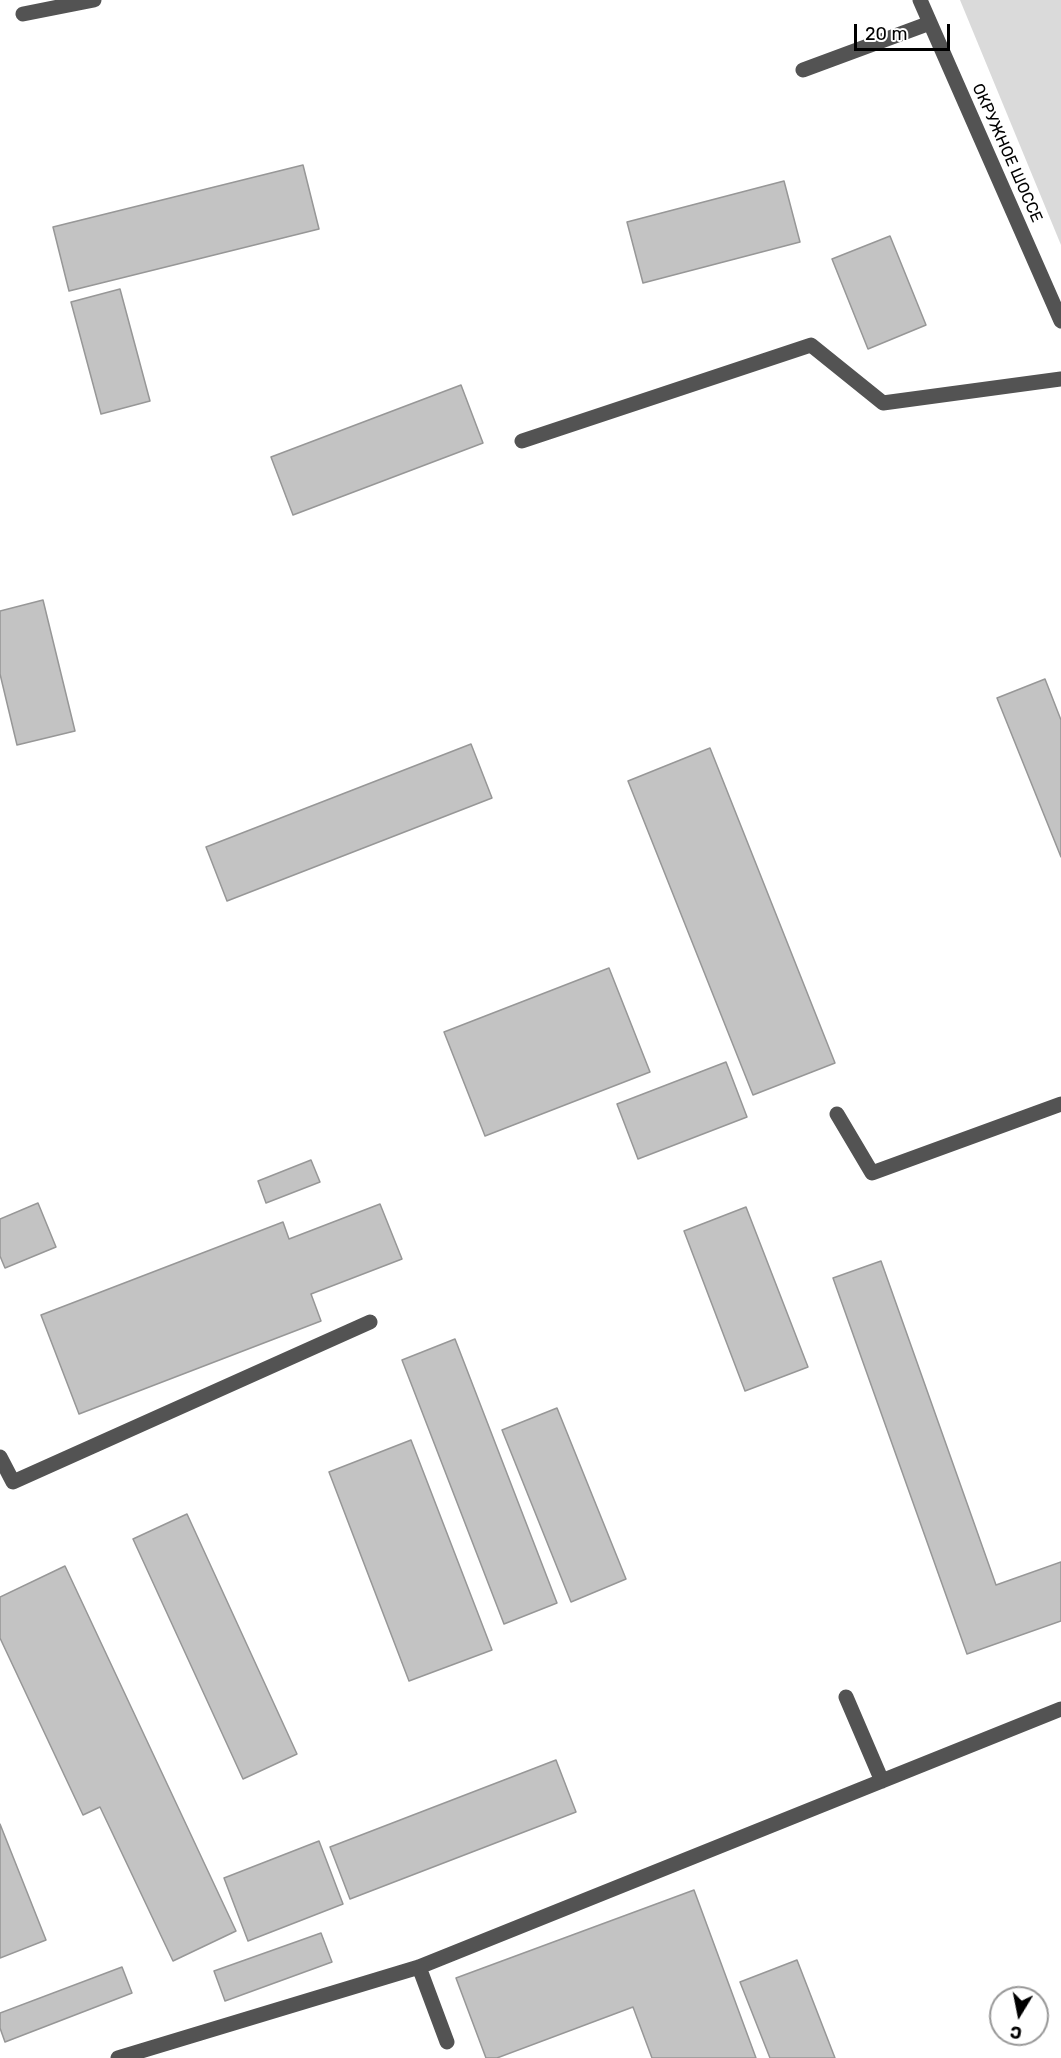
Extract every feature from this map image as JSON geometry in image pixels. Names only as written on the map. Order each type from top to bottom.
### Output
[{"type":"street","points":[[23,14],[94,0]]},
{"type":"street","name":"ОКРУЖНОЕ ШОССЕ","points":[[920,0],[1061,321]]},
{"type":"street","points":[[803,70],[930,23]]},
{"type":"street","points":[[522,441],[811,345],[883,403],[1061,379]]},
{"type":"street","points":[[837,1114],[872,1173],[1061,1104]]},
{"type":"street","points":[[0,1457],[13,1482],[370,1322]]},
{"type":"street","points":[[846,1697],[882,1781]]},
{"type":"street","points":[[118,2058],[419,1967],[1061,1709]]},
{"type":"street","points":[[419,1967],[447,2042]]},
{"type":"shaded area","points":[[960,0],[1061,0],[1061,245]]},
{"type":"building","points":[[303,165],[319,229],[69,291],[53,227]]},
{"type":"building","points":[[784,181],[800,242],[643,283],[627,222]]},
{"type":"building","points":[[890,236],[926,325],[868,349],[832,259]]},
{"type":"building","points":[[120,289],[150,401],[101,414],[71,302]]},
{"type":"building","points":[[461,385],[483,443],[293,515],[271,457]]},
{"type":"building","points":[[43,600],[75,731],[17,745],[0,674],[0,611]]},
{"type":"building","points":[[1045,679],[1061,720],[1061,857],[997,698]]},
{"type":"building","points":[[471,744],[492,798],[227,901],[206,847]]},
{"type":"building","points":[[710,748],[835,1063],[753,1095],[628,781]]},
{"type":"building","points":[[609,968],[650,1072],[485,1136],[444,1032]]},
{"type":"building","points":[[726,1062],[747,1117],[638,1159],[617,1104]]},
{"type":"building","points":[[311,1160],[320,1182],[266,1203],[258,1181]]},
{"type":"building","points":[[38,1203],[56,1247],[5,1268],[0,1256],[0,1219]]},
{"type":"building","points":[[380,1204],[402,1259],[311,1294],[321,1321],[79,1414],[41,1315],[283,1222],[289,1239]]},
{"type":"building","points":[[746,1207],[808,1367],[745,1391],[684,1231]]},
{"type":"building","points":[[881,1261],[996,1585],[1061,1562],[1061,1621],[967,1654],[833,1278]]},
{"type":"building","points":[[455,1339],[557,1603],[504,1624],[402,1360]]},
{"type":"building","points":[[557,1408],[626,1579],[571,1602],[502,1430]]},
{"type":"building","points":[[411,1440],[492,1650],[409,1681],[329,1472]]},
{"type":"building","points":[[187,1514],[297,1754],[243,1779],[133,1539]]},
{"type":"building","points":[[65,1566],[236,1931],[173,1961],[100,1807],[83,1815],[0,1638],[0,1597]]},
{"type":"building","points":[[556,1760],[576,1812],[350,1899],[330,1847]]},
{"type":"building","points":[[0,1824],[46,1940],[0,1958]]},
{"type":"building","points":[[319,1841],[343,1904],[248,1941],[224,1878]]},
{"type":"building","points":[[694,1890],[756,2058],[652,2058],[633,2007],[497,2058],[486,2058],[456,1978]]},
{"type":"building","points":[[321,1933],[332,1962],[225,2001],[214,1971]]},
{"type":"building","points":[[797,1960],[835,2058],[770,2058],[740,1982]]},
{"type":"building","points":[[122,1967],[132,1993],[5,2042],[0,2028],[0,2013]]}]
